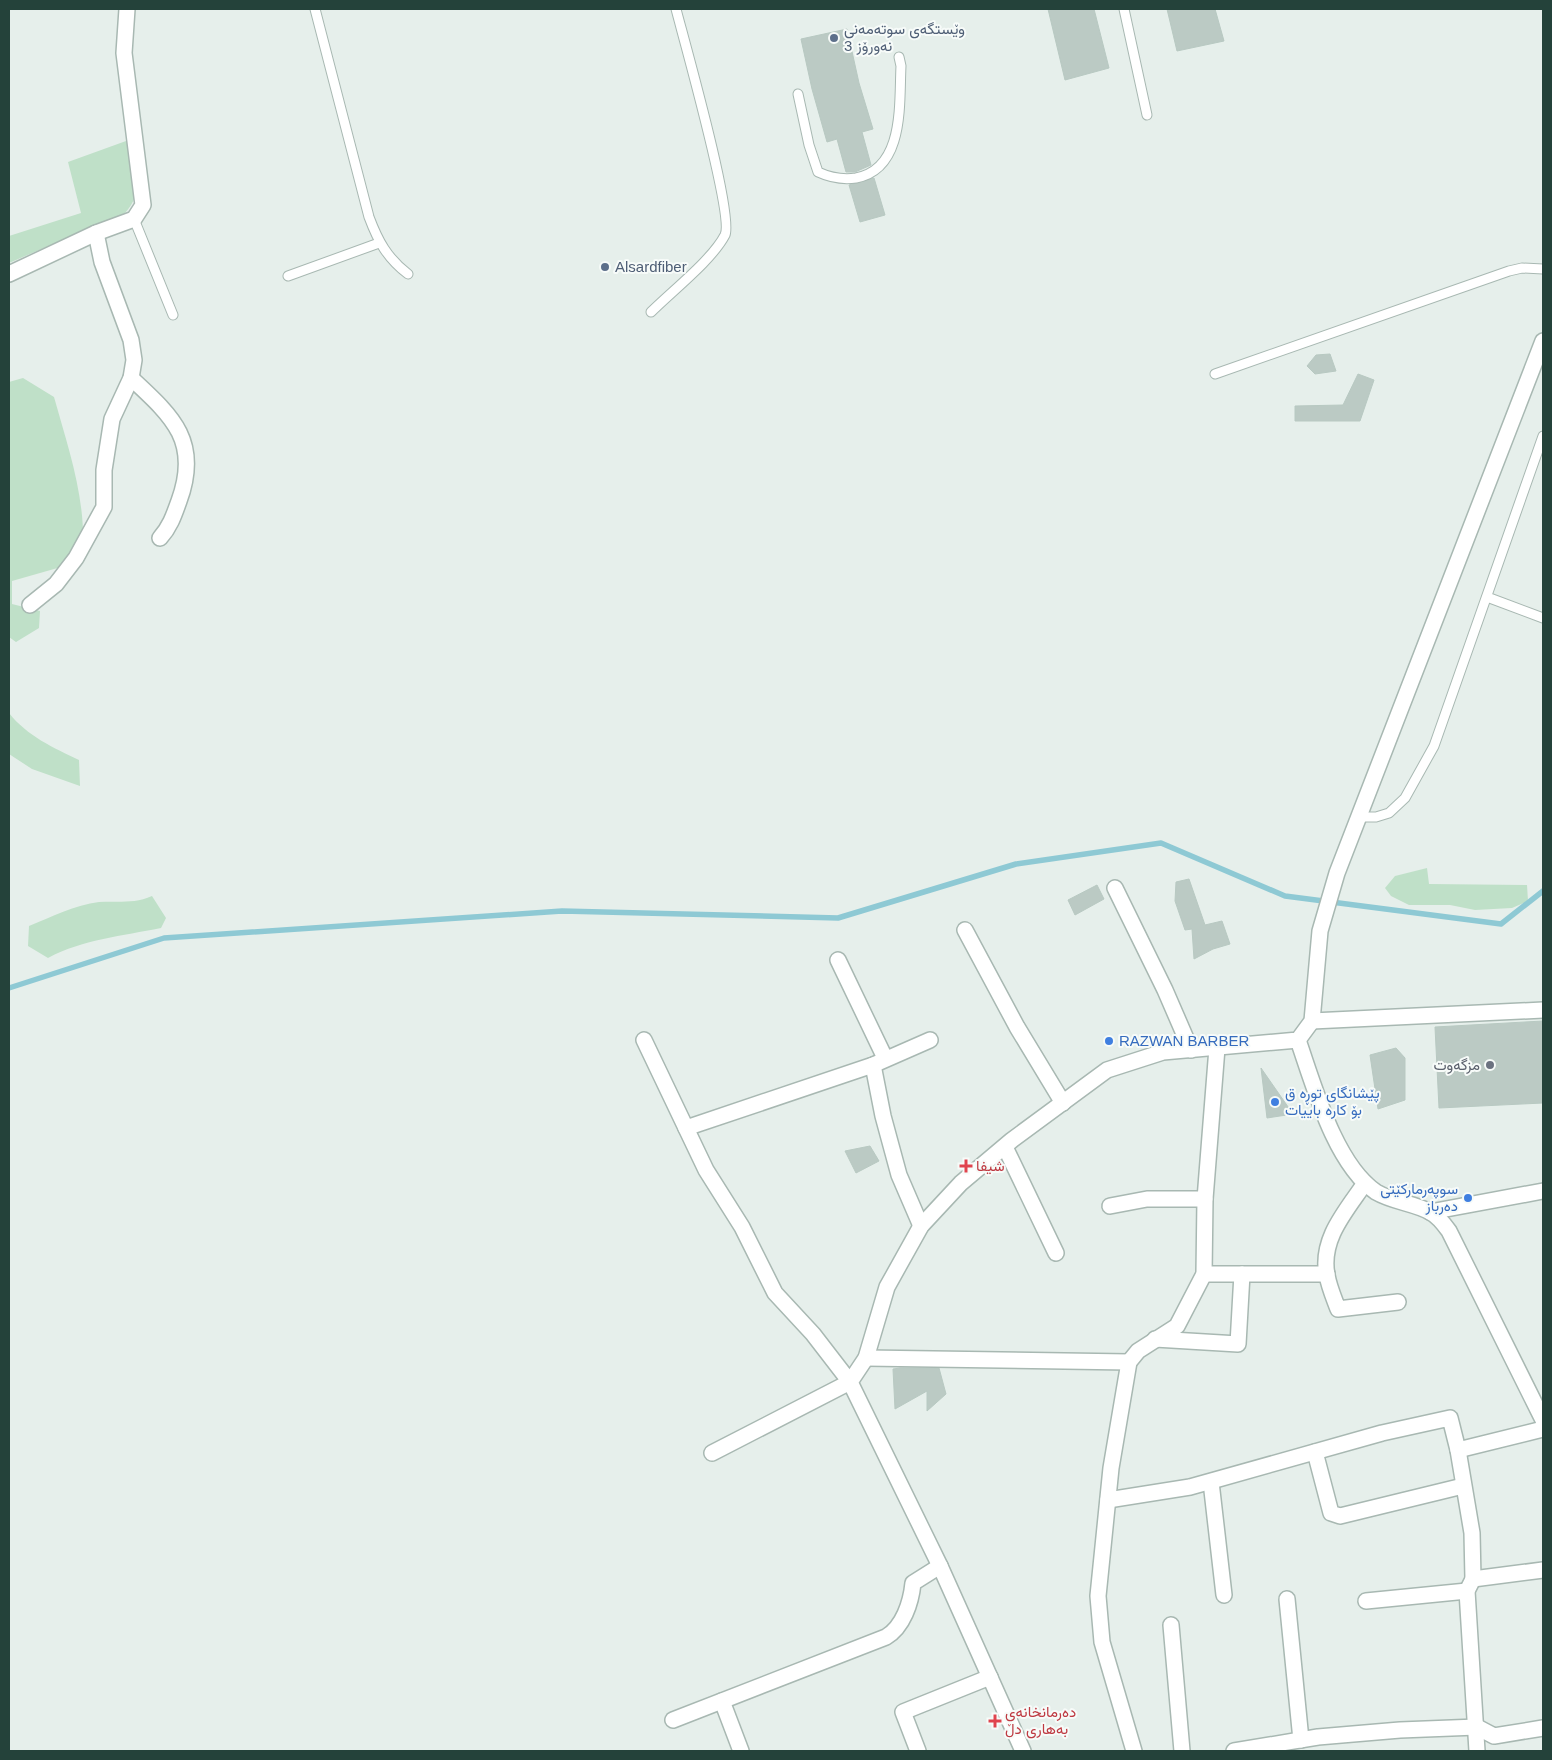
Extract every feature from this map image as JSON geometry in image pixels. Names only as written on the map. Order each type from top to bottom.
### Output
[{"type":"street","points":[[9,274],[96,233],[134,219],[143,206],[124,53],[127,9]]},
{"type":"street","points":[[30,605],[56,584],[76,558],[104,507],[104,470],[112,419],[131,378],[134,360],[131,340],[102,262],[96,233]]},
{"type":"street","points":[[712,1453],[850,1382],[866,1358],[887,1287],[921,1226],[961,1184],[1004,1147],[1107,1070],[1163,1052],[1298,1040],[1312,1021],[1320,931],[1337,873],[1543,341]]},
{"type":"street","points":[[131,378],[161,406],[174,422],[186,448],[186,482],[169,528],[160,538]]},
{"type":"street","points":[[1115,888],[1169,998],[1191,1050]]},
{"type":"street","points":[[965,930],[1017,1027],[1062,1103]]},
{"type":"street","points":[[838,960],[879,1062],[883,1116],[899,1174],[921,1226]]},
{"type":"street","points":[[1312,1021],[1543,1010]]},
{"type":"street","points":[[644,1040],[706,1170],[742,1227],[775,1294],[813,1334],[850,1382],[940,1566],[1022,1751]]},
{"type":"street","points":[[686,1128],[879,1062],[930,1040]]},
{"type":"street","points":[[1298,1040],[1324,1114],[1352,1170],[1365,1184],[1379,1193],[1430,1212],[1449,1231],[1543,1420]]},
{"type":"street","points":[[1134,1751],[1102,1633],[1098,1596],[1108,1500],[1128,1362],[1138,1351],[1177,1326],[1204,1274],[1205,1199],[1217,1048]]},
{"type":"street","points":[[1004,1147],[1056,1253]]},
{"type":"street","points":[[1365,1184],[1335,1226],[1328,1245],[1327,1274],[1338,1309],[1398,1302]]},
{"type":"street","points":[[1430,1212],[1543,1191]]},
{"type":"street","points":[[1110,1206],[1147,1199],[1205,1199]]},
{"type":"street","points":[[1204,1274],[1327,1274]]},
{"type":"street","points":[[1155,1339],[1238,1344],[1242,1274]]},
{"type":"street","points":[[866,1358],[1128,1362]]},
{"type":"street","points":[[1108,1500],[1212,1482],[1382,1433],[1450,1418],[1458,1450],[1472,1533],[1470,1585],[1477,1751]]},
{"type":"street","points":[[1458,1450],[1543,1430]]},
{"type":"street","points":[[1315,1452],[1327,1505],[1331,1513],[1340,1516],[1463,1486]]},
{"type":"street","points":[[1212,1482],[1224,1596]]},
{"type":"street","points":[[673,1720],[893,1633],[899,1626],[912,1596],[913,1583],[940,1566]]},
{"type":"street","points":[[1366,1600],[1470,1585],[1543,1570]]},
{"type":"street","points":[[1287,1599],[1301,1740]]},
{"type":"street","points":[[1171,1625],[1182,1751]]},
{"type":"street","points":[[918,1751],[902,1712],[990,1677]]},
{"type":"street","points":[[722,1701],[741,1751]]},
{"type":"street","points":[[1234,1751],[1301,1740],[1400,1730],[1477,1727],[1494,1736],[1543,1728]]},
{"type":"lane","points":[[315,9],[369,217],[379,243],[393,262],[408,274]]},
{"type":"lane","points":[[651,312],[711,254],[726,234],[726,212],[715,160],[676,9]]},
{"type":"lane","points":[[1124,9],[1147,114]]},
{"type":"lane","points":[[798,94],[809,145],[818,172],[844,180],[866,176],[888,159],[898,128],[901,66],[899,57]]},
{"type":"lane","points":[[134,219],[173,315]]},
{"type":"lane","points":[[288,276],[379,243]]},
{"type":"lane","points":[[1215,374],[1509,271],[1522,268],[1543,269]]},
{"type":"lane","points":[[1360,817],[1376,817],[1389,813],[1404,798],[1434,746],[1543,436]]},
{"type":"lane","points":[[1487,598],[1543,618]]},
{"type":"green space","points":[[126,141],[136,169],[137,187],[135,196],[125,213],[9,263],[9,236],[81,213],[68,162]]},
{"type":"green space","points":[[23,378],[54,397],[76,478],[80,498],[83,540],[82,561],[12,581],[12,604],[40,611],[39,628],[16,642],[9,637],[9,382]]},
{"type":"green space","points":[[9,713],[32,735],[79,760],[80,786],[32,769],[9,754]]},
{"type":"green space","points":[[1427,868],[1429,884],[1527,885],[1528,901],[1512,908],[1475,910],[1450,905],[1409,905],[1391,896],[1385,888],[1395,876]]},
{"type":"green space","points":[[152,896],[166,918],[161,928],[89,942],[48,958],[28,946],[29,926],[54,915],[99,902],[132,901]]},
{"type":"building","points":[[1048,9],[1094,9],[1109,68],[1065,80]]},
{"type":"building","points":[[1167,9],[1215,9],[1224,41],[1177,51]]},
{"type":"building","points":[[847,29],[859,83],[873,129],[862,132],[871,165],[855,172],[846,172],[837,139],[827,142],[812,89],[801,39]]},
{"type":"building","points":[[874,178],[885,215],[860,222],[849,185]]},
{"type":"building","points":[[1330,354],[1336,371],[1315,374],[1307,366],[1316,355]]},
{"type":"building","points":[[1358,374],[1374,380],[1360,421],[1295,421],[1295,406],[1343,405]]},
{"type":"building","points":[[1189,879],[1205,925],[1222,921],[1230,944],[1213,949],[1194,959],[1192,929],[1185,930],[1175,901],[1176,882]]},
{"type":"building","points":[[1097,885],[1104,899],[1075,915],[1068,900]]},
{"type":"building","name":"مزگه‌وت","points":[[1543,1021],[1543,1103],[1439,1108],[1435,1027]]},
{"type":"building","points":[[1396,1048],[1405,1058],[1405,1100],[1378,1109],[1370,1055]]},
{"type":"building","points":[[1261,1068],[1293,1114],[1267,1118]]},
{"type":"building","points":[[870,1146],[879,1161],[856,1173],[845,1151]]},
{"type":"building","points":[[939,1368],[946,1394],[927,1411],[927,1391],[895,1409],[893,1369]]},
{"type":"waterway","points":[[9,988],[164,938],[562,911],[838,918],[1016,864],[1161,843],[1285,896],[1501,924],[1543,891]]},
{"type":"place","name":"وێستگەی سوتەمەنی نەورۆز 3","points":[[834,38]]},
{"type":"place","name":"Alsardfiber","points":[[605,267]]},
{"type":"place","name":"RAZWAN BARBER","points":[[1109,1041]]},
{"type":"place","name":"مزگه‌وت","points":[[1490,1065]]},
{"type":"place","name":"پێشانگای توڕه ق بۆ کاره باییات","points":[[1275,1102]]},
{"type":"place","name":"شیفا","points":[[966,1166]]},
{"type":"place","name":"سوپەرمارکێتی دەرباز","points":[[1468,1198]]},
{"type":"place","name":"دەرمانخانەی بەهاری دڵ","points":[[995,1721]]}]
